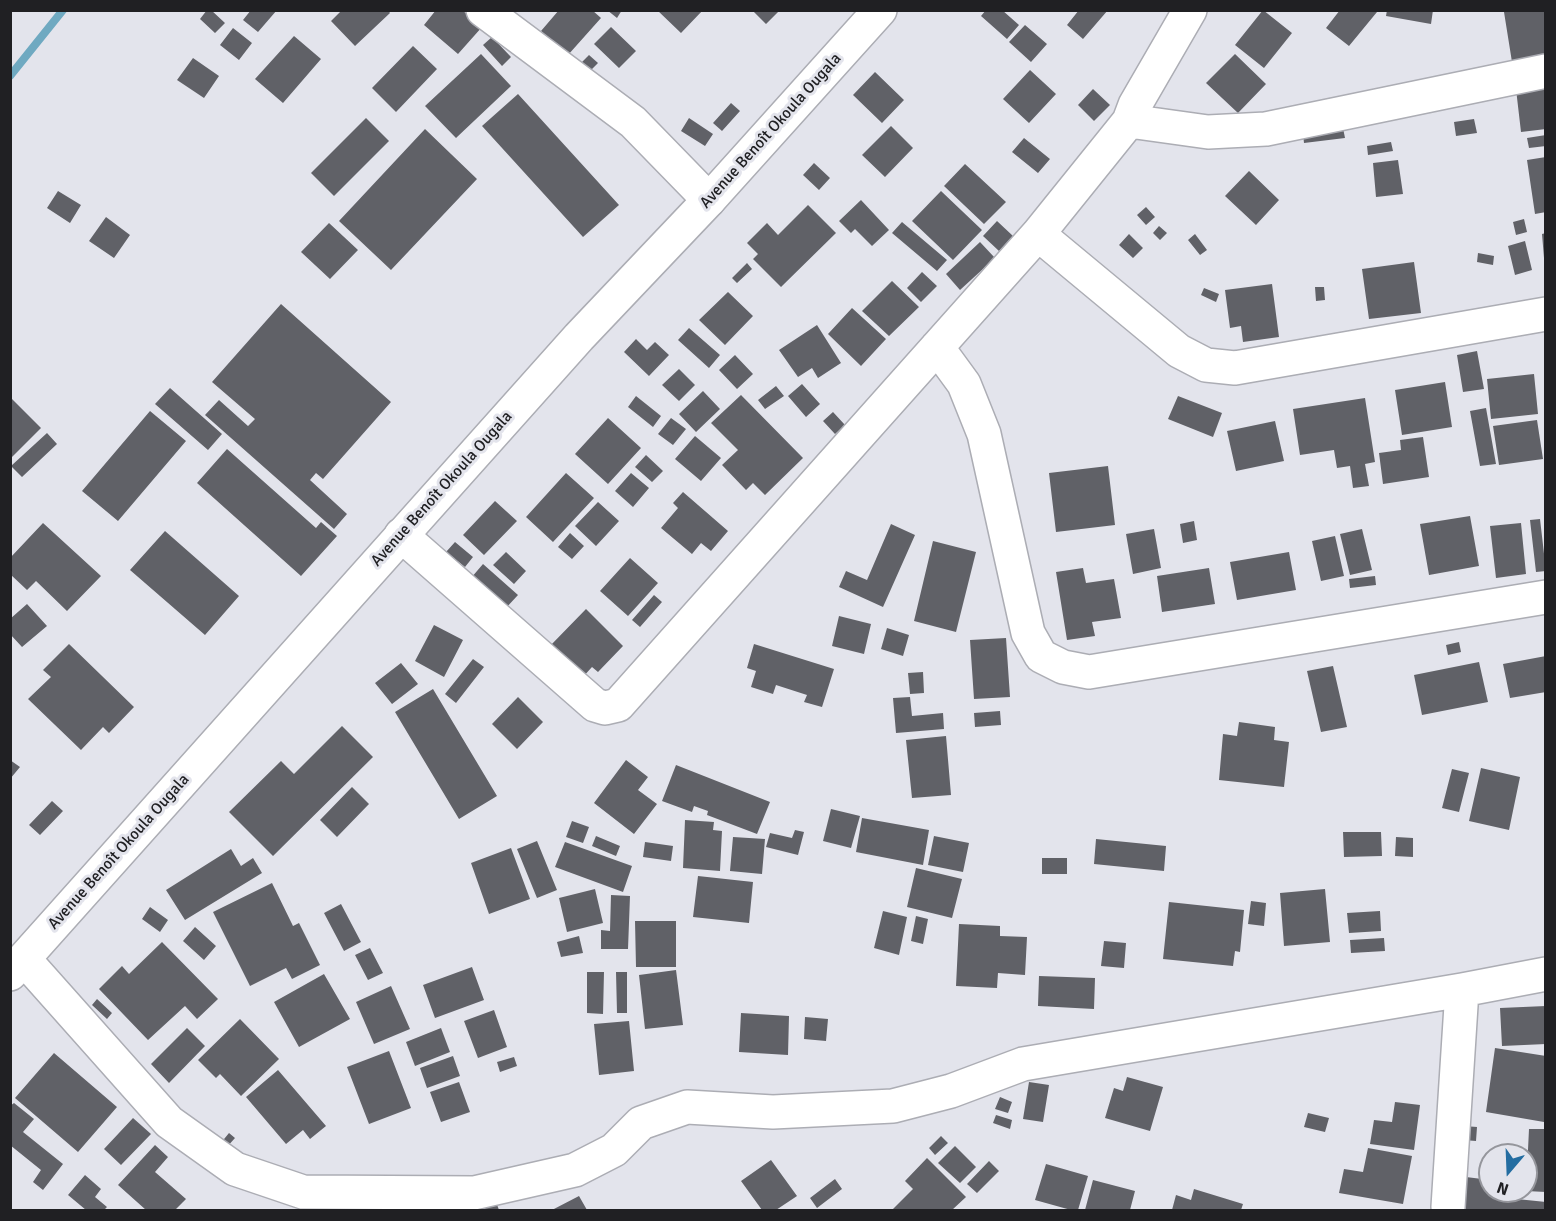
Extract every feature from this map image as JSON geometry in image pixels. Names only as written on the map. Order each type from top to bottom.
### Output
[{"type":"street","points":[[483,10],[633,122],[709,200]]},
{"type":"street","name":"Avenue Benoît Okoula Ougala","points":[[17,966],[579,337],[709,200],[880,10]]},
{"type":"street","points":[[401,535],[595,705],[605,708],[618,705],[1038,234],[1129,121],[1135,105],[1190,10]]},
{"type":"street","points":[[1129,121],[1208,132],[1266,129],[1545,70]]},
{"type":"street","points":[[1038,234],[1179,351],[1206,365],[1234,368],[1545,314]]},
{"type":"street","points":[[937,347],[964,384],[984,434],[1028,633],[1041,656],[1063,667],[1089,672],[1545,597]]},
{"type":"street","points":[[17,966],[170,1122],[235,1169],[303,1192],[474,1193],[575,1170],[614,1150],[641,1123],[687,1107],[773,1112],[893,1106],[951,1091],[1023,1064],[1545,974]]},
{"type":"street","points":[[1448,1207],[1462,990]]},
{"type":"building","points":[[207,10],[211,10],[225,23],[215,33],[200,19]]},
{"type":"building","points":[[251,10],[277,10],[258,32],[243,20]]},
{"type":"building","points":[[342,10],[388,10],[390,13],[355,46],[331,21]]},
{"type":"building","points":[[436,10],[462,10],[482,27],[458,54],[424,25]]},
{"type":"building","points":[[559,10],[592,10],[601,18],[568,55],[541,31]]},
{"type":"building","points":[[607,10],[622,10],[617,18]]},
{"type":"building","points":[[657,10],[703,10],[681,33]]},
{"type":"building","points":[[752,10],[780,10],[766,24]]},
{"type":"building","points":[[986,10],[1002,10],[1019,25],[1007,39],[981,16]]},
{"type":"building","points":[[1079,10],[1108,10],[1083,39],[1067,25]]},
{"type":"building","points":[[1263,10],[1292,33],[1264,68],[1235,45]]},
{"type":"building","points":[[1340,10],[1377,12],[1349,46],[1326,28]]},
{"type":"building","points":[[1387,10],[1433,10],[1431,24],[1386,16]]},
{"type":"building","points":[[1546,10],[1546,57],[1512,62],[1504,12]]},
{"type":"building","points":[[1025,25],[1047,44],[1031,62],[1009,42]]},
{"type":"building","points":[[611,27],[636,51],[619,68],[594,44]]},
{"type":"building","points":[[233,28],[252,43],[239,60],[220,45]]},
{"type":"building","points":[[294,36],[321,59],[283,103],[255,79]]},
{"type":"building","points":[[492,37],[511,57],[502,66],[483,45]]},
{"type":"building","points":[[413,46],[437,69],[396,112],[372,88]]},
{"type":"building","points":[[481,54],[511,86],[456,138],[425,106]]},
{"type":"building","points":[[1235,54],[1266,84],[1238,113],[1206,83]]},
{"type":"building","points":[[589,55],[598,63],[587,74],[578,66]]},
{"type":"building","points":[[193,58],[219,76],[204,98],[177,80]]},
{"type":"building","points":[[1030,70],[1056,94],[1029,123],[1003,99]]},
{"type":"building","points":[[875,72],[904,100],[882,123],[853,95]]},
{"type":"building","points":[[1546,85],[1546,129],[1521,132],[1516,89]]},
{"type":"building","points":[[1093,89],[1110,105],[1094,121],[1078,105]]},
{"type":"building","points":[[518,94],[619,205],[583,237],[482,126]]},
{"type":"building","points":[[731,103],[740,111],[722,131],[713,123]]},
{"type":"building","points":[[366,118],[389,141],[334,196],[311,173]]},
{"type":"building","points":[[689,118],[713,134],[705,146],[681,131]]},
{"type":"building","points":[[1474,119],[1477,133],[1456,136],[1454,122]]},
{"type":"building","points":[[891,126],[913,148],[885,177],[862,155]]},
{"type":"building","points":[[1343,128],[1345,138],[1304,143],[1303,134]]},
{"type":"building","points":[[425,129],[477,179],[391,270],[339,221]]},
{"type":"building","points":[[1546,135],[1546,146],[1529,148],[1527,138]]},
{"type":"building","points":[[1024,138],[1050,159],[1038,173],[1012,152]]},
{"type":"building","points":[[1391,142],[1393,151],[1368,155],[1367,146]]},
{"type":"building","points":[[1546,157],[1546,212],[1535,214],[1527,160]]},
{"type":"building","points":[[1398,160],[1403,194],[1376,197],[1373,163]]},
{"type":"building","points":[[814,163],[830,178],[819,190],[803,175]]},
{"type":"building","points":[[965,164],[1006,202],[984,224],[944,186]]},
{"type":"building","points":[[1249,171],[1279,200],[1256,225],[1225,196]]},
{"type":"building","points":[[58,191],[81,205],[70,223],[47,208]]},
{"type":"building","points":[[941,191],[982,230],[953,260],[912,221]]},
{"type":"building","points":[[861,200],[889,230],[872,246],[855,229],[851,233],[839,221]]},
{"type":"building","points":[[808,205],[836,233],[781,287],[753,259],[758,254],[747,243],[767,223],[778,235]]},
{"type":"building","points":[[1146,207],[1155,217],[1146,225],[1137,215]]},
{"type":"building","points":[[106,217],[130,235],[114,258],[89,241]]},
{"type":"building","points":[[1524,219],[1527,232],[1516,235],[1513,222]]},
{"type":"building","points":[[997,221],[1013,236],[999,251],[983,236]]},
{"type":"building","points":[[902,222],[947,260],[937,271],[892,233]]},
{"type":"building","points":[[329,223],[358,250],[330,279],[301,252]]},
{"type":"building","points":[[1159,226],[1167,233],[1160,240],[1153,233]]},
{"type":"building","points":[[1546,233],[1546,258],[1544,258],[1542,234]]},
{"type":"building","points":[[1129,234],[1143,248],[1133,258],[1119,245]]},
{"type":"building","points":[[1195,234],[1207,250],[1200,255],[1188,240]]},
{"type":"building","points":[[1525,241],[1532,270],[1515,275],[1508,246]]},
{"type":"building","points":[[980,242],[995,258],[960,290],[946,274]]},
{"type":"building","points":[[1478,253],[1494,256],[1493,265],[1477,262]]},
{"type":"building","points":[[1414,262],[1421,313],[1369,319],[1362,269]]},
{"type":"building","points":[[747,263],[752,269],[737,283],[732,278]]},
{"type":"building","points":[[922,272],[937,286],[921,302],[907,288]]},
{"type":"building","points":[[892,281],[919,307],[889,336],[862,311]]},
{"type":"building","points":[[1272,284],[1279,337],[1243,342],[1241,326],[1230,328],[1225,290]]},
{"type":"building","points":[[1315,287],[1324,287],[1325,300],[1316,301]]},
{"type":"building","points":[[1204,288],[1219,294],[1216,302],[1201,295]]},
{"type":"building","points":[[728,292],[753,316],[725,345],[699,320]]},
{"type":"building","points":[[281,304],[391,402],[323,479],[316,473],[310,480],[347,514],[334,529],[205,415],[219,400],[248,426],[255,419],[212,382]]},
{"type":"building","points":[[852,308],[886,339],[861,366],[828,334]]},
{"type":"building","points":[[817,325],[841,363],[818,378],[812,368],[798,377],[779,350]]},
{"type":"building","points":[[689,328],[720,355],[709,368],[678,340]]},
{"type":"building","points":[[636,339],[647,350],[655,342],[669,355],[649,376],[624,352]]},
{"type":"building","points":[[1477,351],[1484,389],[1463,392],[1457,355]]},
{"type":"building","points":[[735,355],[753,374],[737,389],[719,370]]},
{"type":"building","points":[[679,369],[695,385],[679,401],[662,385]]},
{"type":"building","points":[[1534,374],[1538,414],[1491,419],[1487,379]]},
{"type":"building","points":[[1445,382],[1452,427],[1402,435],[1395,390]]},
{"type":"building","points":[[802,384],[820,404],[806,417],[788,396]]},
{"type":"building","points":[[776,386],[784,396],[765,409],[758,400]]},
{"type":"building","points":[[170,388],[222,434],[208,450],[155,404]]},
{"type":"building","points":[[703,391],[720,409],[696,432],[679,414]]},
{"type":"building","points":[[741,395],[803,458],[765,495],[753,483],[746,490],[722,465],[738,450],[711,423]]},
{"type":"building","points":[[636,396],[661,416],[653,427],[628,407]]},
{"type":"building","points":[[1178,396],[1222,413],[1213,437],[1168,419]]},
{"type":"building","points":[[10,397],[41,428],[10,459]]},
{"type":"building","points":[[1365,398],[1375,462],[1365,464],[1369,486],[1353,488],[1350,466],[1337,468],[1334,450],[1300,455],[1293,409]]},
{"type":"building","points":[[1486,408],[1496,464],[1480,466],[1470,411]]},
{"type":"building","points":[[150,411],[186,441],[118,521],[82,491]]},
{"type":"building","points":[[833,412],[845,425],[835,434],[823,421]]},
{"type":"building","points":[[608,418],[641,448],[608,484],[575,454]]},
{"type":"building","points":[[671,418],[686,429],[673,445],[658,434]]},
{"type":"building","points":[[1537,420],[1543,459],[1499,465],[1493,426]]},
{"type":"building","points":[[1275,421],[1284,461],[1236,471],[1227,431]]},
{"type":"building","points":[[47,433],[57,444],[22,477],[11,466]]},
{"type":"building","points":[[695,436],[721,458],[701,481],[675,459]]},
{"type":"building","points":[[1423,437],[1429,477],[1383,484],[1379,453],[1401,450],[1400,440]]},
{"type":"building","points":[[227,449],[316,528],[321,522],[337,536],[301,576],[197,483]]},
{"type":"building","points":[[646,455],[663,471],[652,482],[635,467]]},
{"type":"building","points":[[1108,466],[1115,525],[1056,532],[1049,473]]},
{"type":"building","points":[[566,473],[594,498],[553,542],[526,517]]},
{"type":"building","points":[[631,473],[649,488],[633,507],[615,491]]},
{"type":"building","points":[[683,492],[728,531],[711,551],[701,543],[692,554],[661,528],[678,508],[673,503]]},
{"type":"building","points":[[495,501],[517,521],[484,555],[463,535]]},
{"type":"building","points":[[598,502],[619,521],[596,546],[575,526]]},
{"type":"building","points":[[1470,516],[1479,566],[1429,575],[1420,524]]},
{"type":"building","points":[[1540,519],[1546,571],[1536,572],[1530,520]]},
{"type":"building","points":[[1194,521],[1197,540],[1183,543],[1180,524]]},
{"type":"building","points":[[43,523],[101,576],[67,611],[36,581],[27,590],[10,574],[10,558]]},
{"type":"building","points":[[1521,523],[1526,574],[1496,578],[1490,526]]},
{"type":"building","points":[[891,524],[915,535],[883,607],[839,587],[846,571],[867,580]]},
{"type":"building","points":[[1154,529],[1161,568],[1133,574],[1126,534]]},
{"type":"building","points":[[1362,529],[1372,570],[1350,575],[1340,534]]},
{"type":"building","points":[[165,531],[239,596],[205,635],[130,570]]},
{"type":"building","points":[[570,533],[584,546],[572,559],[558,547]]},
{"type":"building","points":[[1335,536],[1344,576],[1321,581],[1312,541]]},
{"type":"building","points":[[933,541],[976,552],[956,632],[914,621]]},
{"type":"building","points":[[455,542],[473,557],[465,567],[446,552]]},
{"type":"building","points":[[506,552],[526,571],[514,584],[493,565]]},
{"type":"building","points":[[1289,552],[1296,590],[1237,600],[1230,562]]},
{"type":"building","points":[[630,558],[658,583],[628,616],[600,591]]},
{"type":"building","points":[[483,564],[518,595],[505,609],[471,578]]},
{"type":"building","points":[[1083,568],[1086,583],[1114,579],[1121,618],[1092,622],[1095,636],[1067,640],[1056,572]]},
{"type":"building","points":[[1209,568],[1215,604],[1162,612],[1157,576]]},
{"type":"building","points":[[1375,576],[1376,585],[1350,588],[1349,579]]},
{"type":"building","points":[[654,595],[662,602],[640,627],[632,620]]},
{"type":"building","points":[[27,604],[47,626],[22,647],[10,634],[10,619]]},
{"type":"building","points":[[586,609],[623,646],[598,672],[592,667],[582,678],[550,646]]},
{"type":"building","points":[[839,616],[871,624],[864,654],[832,646]]},
{"type":"building","points":[[434,625],[463,640],[444,677],[415,661]]},
{"type":"building","points":[[887,628],[909,635],[903,656],[881,649]]},
{"type":"building","points":[[1006,638],[1010,697],[974,699],[970,640]]},
{"type":"building","points":[[1459,642],[1461,652],[1448,655],[1446,645]]},
{"type":"building","points":[[69,644],[134,707],[109,733],[103,727],[81,750],[28,699],[51,677],[43,670]]},
{"type":"building","points":[[754,644],[834,669],[822,707],[804,702],[807,695],[776,685],[773,694],[751,687],[756,671],[747,668]]},
{"type":"building","points":[[1546,656],[1546,692],[1510,698],[1503,664]]},
{"type":"building","points":[[473,659],[484,667],[456,703],[445,694]]},
{"type":"building","points":[[1479,662],[1488,702],[1422,715],[1414,675]]},
{"type":"building","points":[[401,663],[418,684],[392,704],[375,683]]},
{"type":"building","points":[[1333,666],[1347,727],[1321,732],[1307,671]]},
{"type":"building","points":[[923,672],[924,693],[910,694],[908,673]]},
{"type":"building","points":[[433,689],[497,796],[459,819],[395,712]]},
{"type":"building","points":[[518,697],[543,722],[517,749],[492,724]]},
{"type":"building","points":[[910,697],[912,716],[943,713],[944,729],[896,733],[893,698]]},
{"type":"building","points":[[1000,711],[1001,725],[975,727],[974,713]]},
{"type":"building","points":[[1239,722],[1275,727],[1274,740],[1289,742],[1284,787],[1219,780],[1223,734],[1237,736]]},
{"type":"building","points":[[342,726],[373,757],[273,856],[229,812],[281,761],[294,774]]},
{"type":"building","points":[[946,736],[951,795],[912,798],[906,740]]},
{"type":"building","points":[[10,760],[20,767],[10,779]]},
{"type":"building","points":[[626,760],[648,777],[638,790],[657,804],[634,834],[594,803]]},
{"type":"building","points":[[676,765],[770,802],[757,834],[707,815],[708,811],[694,806],[692,812],[662,801]]},
{"type":"building","points":[[1481,768],[1520,777],[1509,830],[1469,821]]},
{"type":"building","points":[[1452,769],[1469,773],[1459,812],[1442,808]]},
{"type":"building","points":[[352,787],[369,804],[337,837],[320,820]]},
{"type":"building","points":[[52,801],[63,811],[40,835],[29,825]]},
{"type":"building","points":[[831,809],[860,816],[851,848],[823,841]]},
{"type":"building","points":[[862,818],[929,830],[923,865],[856,852]]},
{"type":"building","points":[[685,820],[714,822],[713,830],[722,831],[720,871],[683,868]]},
{"type":"building","points":[[572,821],[589,827],[583,843],[566,837]]},
{"type":"building","points":[[795,830],[804,832],[798,855],[766,847],[770,833],[792,838]]},
{"type":"building","points":[[1343,832],[1381,832],[1382,856],[1344,857]]},
{"type":"building","points":[[596,836],[620,846],[616,856],[592,846]]},
{"type":"building","points":[[934,836],[969,843],[963,872],[928,865]]},
{"type":"building","points":[[733,837],[765,839],[762,874],[730,871]]},
{"type":"building","points":[[1396,837],[1413,838],[1413,857],[1395,856]]},
{"type":"building","points":[[1096,839],[1166,846],[1164,871],[1094,864]]},
{"type":"building","points":[[537,841],[557,890],[537,898],[517,849]]},
{"type":"building","points":[[565,842],[632,866],[623,892],[555,867]]},
{"type":"building","points":[[645,842],[673,846],[671,861],[643,857]]},
{"type":"building","points":[[511,848],[530,899],[489,914],[471,863]]},
{"type":"building","points":[[231,849],[241,866],[253,858],[262,873],[185,920],[166,890]]},
{"type":"building","points":[[1042,858],[1067,858],[1067,874],[1042,874]]},
{"type":"building","points":[[916,868],[962,879],[952,918],[907,907]]},
{"type":"building","points":[[698,876],[753,882],[749,923],[693,917]]},
{"type":"building","points":[[272,883],[293,926],[299,923],[320,965],[292,979],[286,968],[250,986],[213,912]]},
{"type":"building","points":[[595,889],[603,923],[567,932],[559,898]]},
{"type":"building","points":[[1325,889],[1330,942],[1284,946],[1280,893]]},
{"type":"building","points":[[611,895],[630,896],[628,949],[601,949],[601,930],[610,931]]},
{"type":"building","points":[[1251,901],[1266,903],[1264,926],[1248,924]]},
{"type":"building","points":[[1169,902],[1244,910],[1240,952],[1235,951],[1233,966],[1163,959]]},
{"type":"building","points":[[341,904],[361,942],[344,951],[324,913]]},
{"type":"building","points":[[150,907],[168,920],[160,932],[142,919]]},
{"type":"building","points":[[883,911],[907,917],[899,955],[874,948]]},
{"type":"building","points":[[1380,911],[1381,931],[1349,933],[1347,913]]},
{"type":"building","points":[[916,916],[928,919],[923,944],[911,941]]},
{"type":"building","points":[[635,921],[676,921],[676,967],[636,967]]},
{"type":"building","points":[[959,924],[1000,926],[1000,936],[1027,937],[1025,975],[998,973],[997,988],[956,986]]},
{"type":"building","points":[[195,927],[216,946],[204,960],[183,941]]},
{"type":"building","points":[[579,936],[583,953],[561,957],[557,942]]},
{"type":"building","points":[[1384,938],[1385,951],[1351,953],[1350,940]]},
{"type":"building","points":[[1104,941],[1126,943],[1124,968],[1101,966]]},
{"type":"building","points":[[162,942],[218,999],[197,1019],[185,1006],[148,1040],[99,989],[122,966],[129,974]]},
{"type":"building","points":[[370,948],[383,973],[368,980],[355,955]]},
{"type":"building","points":[[472,967],[484,1000],[435,1018],[423,985]]},
{"type":"building","points":[[676,970],[683,1025],[645,1029],[639,975]]},
{"type":"building","points":[[587,972],[604,972],[603,1014],[587,1013]]},
{"type":"building","points":[[616,972],[627,972],[627,1013],[617,1013]]},
{"type":"building","points":[[324,974],[350,1019],[299,1047],[274,1002]]},
{"type":"building","points":[[1039,976],[1095,978],[1094,1009],[1038,1006]]},
{"type":"building","points":[[391,986],[410,1029],[374,1044],[356,1002]]},
{"type":"building","points":[[97,999],[112,1013],[107,1019],[92,1005]]},
{"type":"building","points":[[1546,1006],[1546,1044],[1502,1046],[1500,1008]]},
{"type":"building","points":[[494,1010],[507,1047],[478,1058],[464,1021]]},
{"type":"building","points":[[741,1013],[789,1016],[788,1055],[739,1052]]},
{"type":"building","points":[[805,1017],[828,1019],[826,1041],[804,1039]]},
{"type":"building","points":[[240,1019],[279,1059],[241,1096],[220,1074],[216,1078],[198,1060]]},
{"type":"building","points":[[629,1021],[634,1071],[599,1075],[594,1024]]},
{"type":"building","points":[[187,1028],[205,1046],[169,1083],[151,1064]]},
{"type":"building","points":[[441,1028],[450,1052],[415,1066],[406,1042]]},
{"type":"building","points":[[1495,1048],[1546,1056],[1544,1122],[1486,1112]]},
{"type":"building","points":[[389,1051],[411,1108],[369,1124],[347,1067]]},
{"type":"building","points":[[54,1053],[117,1107],[78,1152],[15,1098]]},
{"type":"building","points":[[453,1056],[460,1076],[427,1088],[420,1068]]},
{"type":"building","points":[[514,1057],[517,1066],[500,1072],[497,1062]]},
{"type":"building","points":[[278,1070],[326,1126],[310,1139],[303,1130],[286,1144],[246,1097]]},
{"type":"building","points":[[1127,1077],[1163,1087],[1150,1131],[1105,1118],[1114,1088],[1123,1091]]},
{"type":"building","points":[[459,1082],[470,1112],[441,1122],[430,1092]]},
{"type":"building","points":[[1029,1082],[1049,1085],[1043,1122],[1023,1119]]},
{"type":"building","points":[[1000,1097],[1012,1102],[1008,1113],[995,1109]]},
{"type":"building","points":[[1395,1102],[1420,1105],[1414,1150],[1370,1144],[1374,1120],[1392,1122]]},
{"type":"building","points":[[14,1103],[34,1119],[23,1132],[63,1164],[43,1190],[33,1182],[41,1170],[10,1145],[10,1106]]},
{"type":"building","points":[[1308,1113],[1329,1118],[1325,1132],[1304,1127]]},
{"type":"building","points":[[996,1115],[1012,1120],[1010,1129],[993,1123]]},
{"type":"building","points":[[133,1118],[151,1134],[121,1165],[104,1149]]},
{"type":"building","points":[[1464,1126],[1477,1127],[1476,1141],[1463,1140]]},
{"type":"building","points":[[1529,1129],[1546,1129],[1546,1192],[1538,1192],[1538,1143],[1528,1143]]},
{"type":"building","points":[[229,1133],[235,1138],[226,1148],[220,1144]]},
{"type":"building","points":[[941,1136],[948,1143],[935,1155],[929,1148]]},
{"type":"building","points":[[155,1145],[168,1157],[155,1172],[186,1199],[175,1210],[146,1210],[118,1185]]},
{"type":"building","points":[[955,1146],[976,1167],[960,1183],[938,1163]]},
{"type":"building","points":[[1368,1148],[1412,1156],[1403,1204],[1339,1193],[1344,1169],[1363,1172]]},
{"type":"building","points":[[927,1158],[966,1197],[952,1210],[892,1210],[913,1189],[905,1181]]},
{"type":"building","points":[[771,1160],[797,1196],[776,1210],[762,1210],[741,1181]]},
{"type":"building","points":[[989,1161],[999,1171],[977,1193],[967,1184]]},
{"type":"building","points":[[1046,1164],[1088,1176],[1078,1210],[1035,1200]]},
{"type":"building","points":[[85,1175],[101,1189],[95,1197],[107,1207],[104,1210],[86,1210],[68,1195]]},
{"type":"building","points":[[1466,1177],[1478,1178],[1478,1203],[1546,1202],[1545,1210],[1463,1210]]},
{"type":"building","points":[[835,1179],[842,1189],[817,1208],[810,1198]]},
{"type":"building","points":[[1093,1180],[1135,1191],[1130,1210],[1085,1210]]},
{"type":"building","points":[[1194,1189],[1243,1204],[1241,1210],[1172,1210],[1176,1195],[1191,1200]]},
{"type":"building","points":[[579,1196],[587,1210],[552,1210]]},
{"type":"building","points":[[496,1202],[499,1210],[478,1210]]},
{"type":"waterway","points":[[10,76],[63,10]]}]
